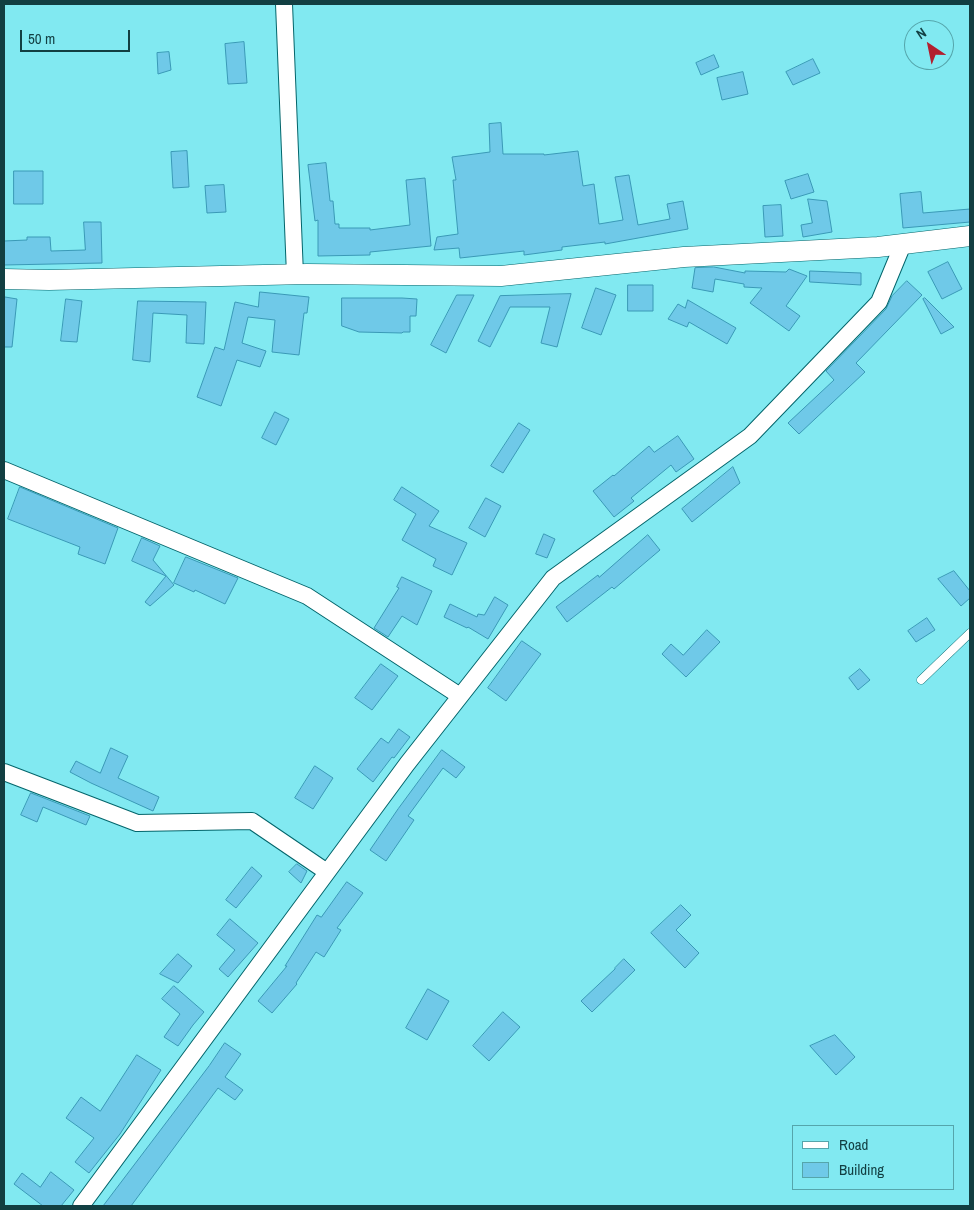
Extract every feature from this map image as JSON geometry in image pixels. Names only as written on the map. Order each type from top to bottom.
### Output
[{"type":"street","points":[[284,4],[295,275]]},
{"type":"street","points":[[4,279],[49,280],[295,275],[501,276],[684,257],[878,247],[970,236]]},
{"type":"street","points":[[81,1206],[407,764],[553,578],[750,436],[879,302],[903,244]]},
{"type":"street","points":[[4,470],[307,596],[460,696]]},
{"type":"street","points":[[4,772],[137,823],[252,821],[327,872]]},
{"type":"lane","points":[[921,680],[970,633]]},
{"type":"building","points":[[244,42],[247,83],[228,84],[225,44]]},
{"type":"building","points":[[169,52],[171,70],[158,74],[157,53]]},
{"type":"building","points":[[714,55],[719,67],[701,75],[696,63]]},
{"type":"building","points":[[813,59],[820,73],[793,85],[786,72]]},
{"type":"building","points":[[743,72],[748,94],[722,100],[717,78]]},
{"type":"building","points":[[501,123],[503,154],[544,155],[578,151],[583,186],[594,184],[599,224],[623,220],[615,177],[629,175],[638,225],[670,219],[667,204],[683,201],[688,229],[605,244],[605,242],[562,247],[562,250],[524,255],[524,251],[460,258],[459,248],[434,250],[437,237],[458,234],[453,180],[456,180],[452,157],[490,152],[489,124]]},
{"type":"building","points":[[187,151],[189,187],[173,188],[171,152]]},
{"type":"building","points":[[326,163],[330,201],[333,201],[335,224],[339,224],[339,228],[370,228],[370,230],[410,225],[406,180],[425,178],[431,246],[370,252],[370,255],[318,256],[318,220],[315,221],[308,165]]},
{"type":"building","points":[[14,171],[43,171],[43,204],[14,204]]},
{"type":"building","points":[[808,174],[814,192],[791,199],[785,181]]},
{"type":"building","points":[[224,185],[226,212],[207,213],[205,186]]},
{"type":"building","points":[[921,192],[923,213],[970,209],[970,222],[903,228],[900,194]]},
{"type":"building","points":[[808,199],[827,201],[832,232],[803,237],[801,225],[812,223]]},
{"type":"building","points":[[781,205],[783,236],[765,237],[763,206]]},
{"type":"building","points":[[84,222],[101,222],[102,263],[4,265],[4,241],[27,240],[27,237],[50,237],[51,251],[85,250]]},
{"type":"building","points":[[948,262],[962,289],[942,299],[928,272]]},
{"type":"building","points":[[714,267],[745,273],[745,271],[786,272],[789,269],[807,276],[786,306],[800,316],[789,331],[750,303],[762,288],[744,287],[744,284],[715,279],[713,292],[692,288],[695,268]]},
{"type":"building","points":[[810,271],[861,273],[861,285],[810,282]]},
{"type":"building","points":[[907,281],[922,295],[856,363],[865,372],[799,434],[788,423],[834,380],[826,371],[886,309],[892,296]]},
{"type":"building","points":[[628,285],[653,285],[653,311],[628,311]]},
{"type":"building","points":[[596,288],[616,295],[601,335],[582,328]]},
{"type":"building","points":[[260,292],[309,297],[307,313],[304,313],[299,355],[272,352],[275,320],[248,317],[242,343],[266,351],[260,367],[237,360],[221,406],[197,397],[215,347],[224,350],[235,302],[258,307]]},
{"type":"building","points":[[571,294],[557,347],[541,343],[550,307],[510,307],[490,347],[478,341],[500,296]]},
{"type":"building","points":[[457,295],[474,295],[446,353],[431,345]]},
{"type":"building","points":[[5,297],[17,299],[12,347],[4,347]]},
{"type":"building","points":[[342,298],[417,299],[416,316],[410,316],[410,332],[359,332],[342,326]]},
{"type":"building","points":[[925,298],[954,327],[941,334],[923,299]]},
{"type":"building","points":[[66,299],[82,301],[77,342],[61,341]]},
{"type":"building","points":[[688,300],[736,328],[727,344],[689,322],[687,327],[668,319],[678,304],[685,308]]},
{"type":"building","points":[[138,301],[206,302],[204,344],[186,343],[187,315],[153,313],[150,362],[133,360]]},
{"type":"building","points":[[275,412],[289,419],[276,445],[262,438]]},
{"type":"building","points":[[519,423],[530,430],[503,473],[491,466]]},
{"type":"building","points":[[678,436],[694,459],[676,472],[671,465],[631,498],[634,501],[614,517],[593,491],[649,446],[654,452]]},
{"type":"building","points":[[733,467],[740,483],[692,522],[682,509]]},
{"type":"building","points":[[20,487],[118,528],[105,564],[78,554],[80,547],[8,519]]},
{"type":"building","points":[[402,487],[439,511],[429,526],[467,543],[452,575],[433,566],[436,559],[402,540],[416,514],[394,500]]},
{"type":"building","points":[[486,498],[501,506],[485,537],[469,528]]},
{"type":"building","points":[[544,534],[555,539],[547,558],[536,554]]},
{"type":"building","points":[[648,535],[660,550],[614,589],[612,587],[567,622],[556,607],[598,575],[599,577]]},
{"type":"building","points":[[142,538],[160,546],[153,560],[174,585],[150,606],[145,602],[166,576],[132,561]]},
{"type":"building","points":[[186,557],[238,578],[225,604],[195,590],[194,592],[174,583]]},
{"type":"building","points":[[954,571],[970,591],[970,598],[961,606],[938,579]]},
{"type":"building","points":[[402,577],[432,591],[417,625],[402,616],[388,637],[374,628],[399,588],[397,587]]},
{"type":"building","points":[[495,597],[508,605],[488,639],[468,627],[444,617],[450,604],[477,617],[478,614],[484,615]]},
{"type":"building","points":[[927,618],[935,630],[916,642],[908,631]]},
{"type":"building","points":[[707,630],[720,642],[686,677],[662,654],[671,644],[683,655]]},
{"type":"building","points":[[522,641],[541,654],[506,701],[488,688]]},
{"type":"building","points":[[381,664],[398,676],[372,710],[355,698]]},
{"type":"building","points":[[860,669],[870,680],[858,690],[849,678]]},
{"type":"building","points":[[399,729],[410,737],[373,782],[357,769],[381,738],[388,743]]},
{"type":"building","points":[[111,748],[128,756],[118,778],[159,797],[153,811],[70,772],[76,761],[100,773]]},
{"type":"building","points":[[442,750],[465,767],[456,778],[443,768],[408,816],[414,820],[386,861],[370,850]]},
{"type":"building","points":[[315,766],[333,778],[313,809],[295,798]]},
{"type":"building","points":[[31,793],[90,816],[86,825],[43,807],[37,822],[21,815]]},
{"type":"building","points":[[297,864],[307,871],[301,883],[289,872]]},
{"type":"building","points":[[252,867],[262,876],[236,908],[226,900]]},
{"type":"building","points":[[347,882],[363,893],[337,928],[341,930],[324,957],[316,952],[297,984],[272,1013],[258,1001],[287,966],[285,966],[317,915],[321,917]]},
{"type":"building","points":[[681,905],[691,915],[676,930],[699,953],[685,968],[651,933]]},
{"type":"building","points":[[230,919],[258,943],[228,977],[219,969],[235,950],[217,935]]},
{"type":"building","points":[[178,954],[192,966],[178,983],[160,974]]},
{"type":"building","points":[[624,959],[635,970],[592,1012],[581,1001]]},
{"type":"building","points":[[174,986],[204,1012],[178,1046],[164,1037],[180,1014],[162,999]]},
{"type":"building","points":[[428,989],[449,1001],[427,1040],[406,1028]]},
{"type":"building","points":[[503,1012],[520,1027],[489,1061],[473,1046]]},
{"type":"building","points":[[835,1035],[855,1057],[836,1075],[810,1046]]},
{"type":"building","points":[[225,1043],[241,1054],[225,1077],[243,1090],[235,1100],[218,1088],[131,1206],[103,1206],[209,1066]]},
{"type":"building","points":[[137,1055],[161,1070],[120,1134],[89,1173],[75,1162],[94,1138],[66,1118],[81,1097],[100,1111]]},
{"type":"building","points":[[51,1172],[74,1190],[61,1206],[43,1206],[14,1184],[22,1173],[40,1187]]}]
